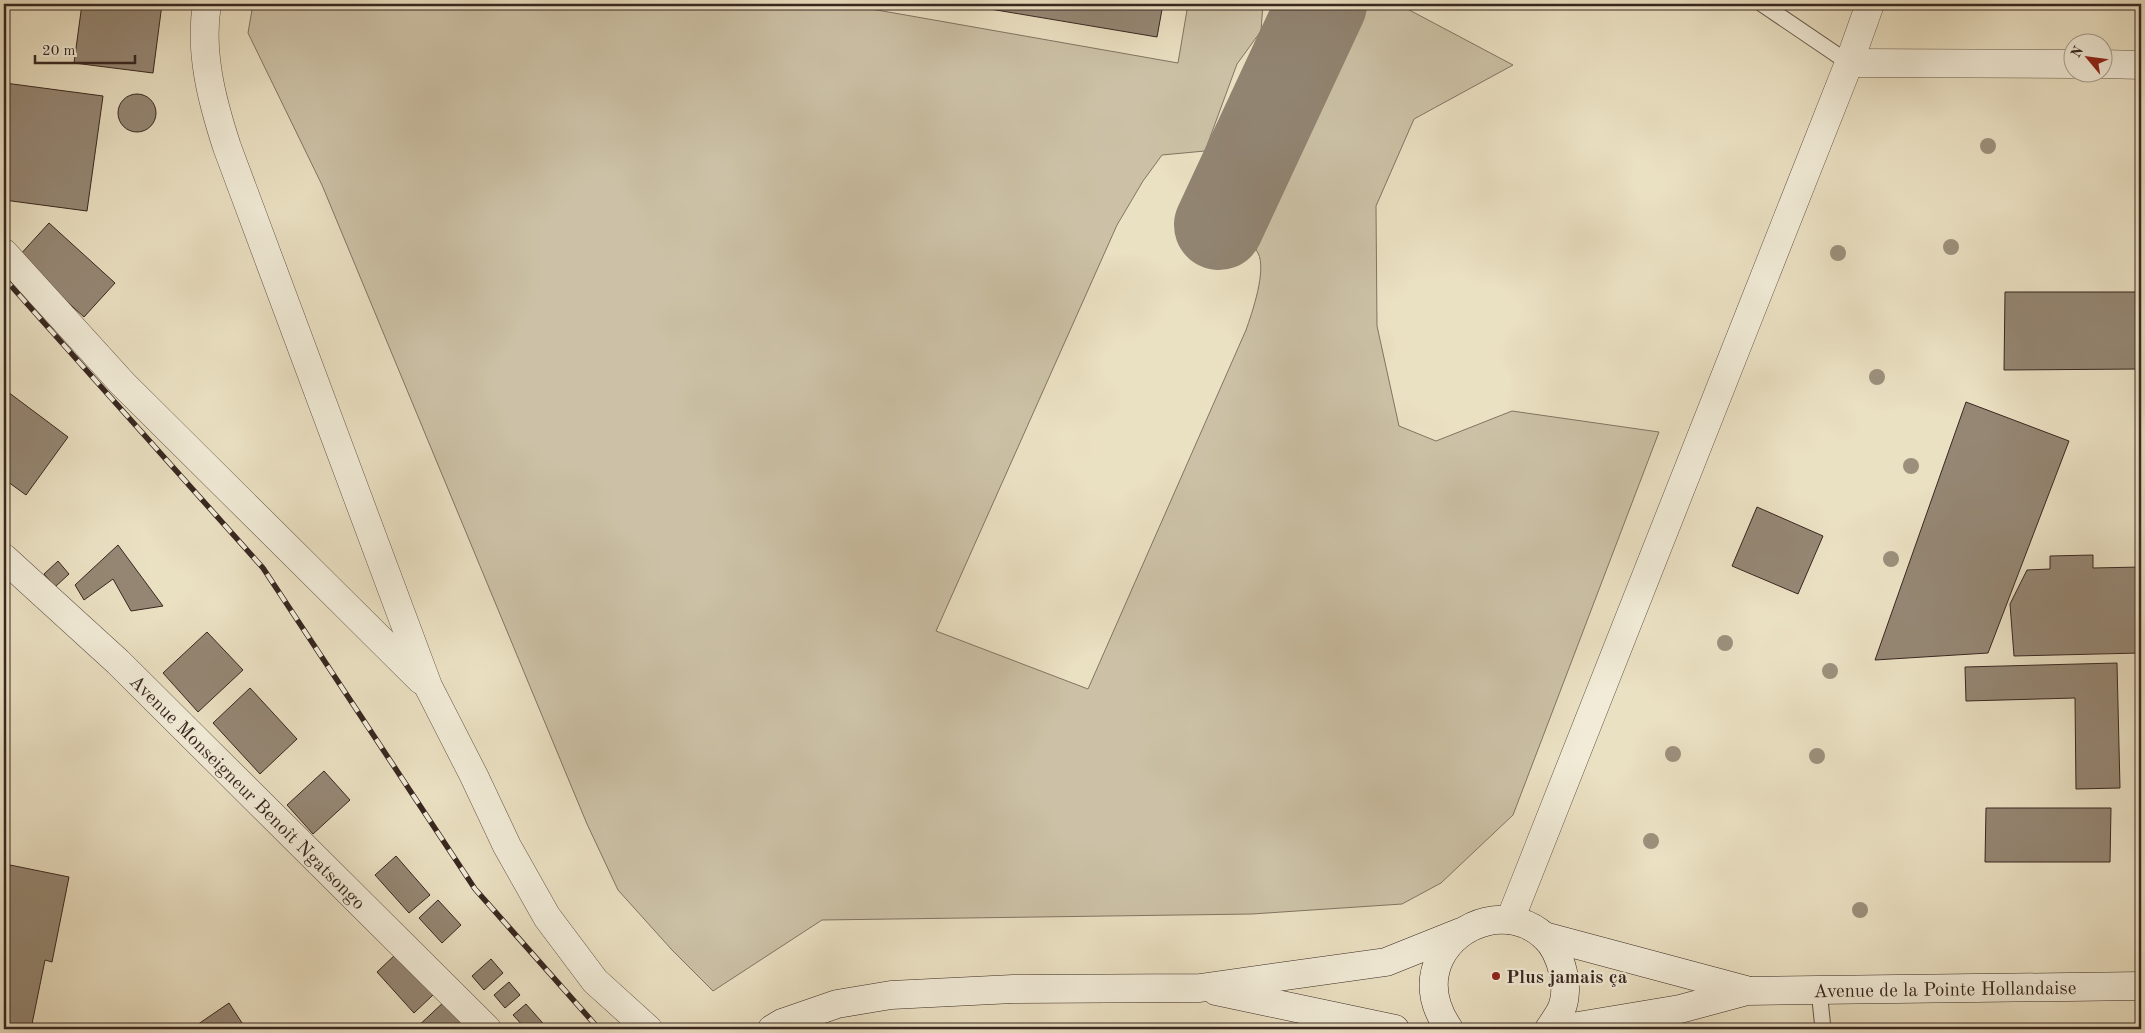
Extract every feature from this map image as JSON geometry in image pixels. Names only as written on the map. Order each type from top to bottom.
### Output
[{"type":"street","points":[[207,4],[206,58],[217,115],[428,686],[507,846],[547,917],[595,981],[648,1029]]},
{"type":"street","points":[[1510,920],[1849,63],[1870,4]]},
{"type":"street","points":[[1849,63],[2062,64]]},
{"type":"street","points":[[2112,64],[2141,65]]},
{"type":"street","points":[[4,253],[123,384],[428,686]]},
{"type":"street","name":"Avenue Monseigneur Benoît Ngatsongo","points":[[4,558],[118,662],[487,1029]]},
{"type":"street","points":[[772,1029],[782,1023],[837,1004],[891,994],[1013,989],[1200,988],[1386,962],[1461,932],[1476,924],[1492,920],[1510,920],[1528,926],[1544,936],[1747,991]]},
{"type":"street","points":[[1448,1029],[1437,1010],[1433,989],[1436,968],[1445,948],[1461,932]]},
{"type":"street","points":[[1544,936],[1559,958],[1566,983],[1562,1009],[1549,1029]]},
{"type":"street","name":"Avenue de la Pointe Hollandaise","points":[[1747,991],[2141,986]]},
{"type":"street","points":[[1200,988],[1395,1029]]},
{"type":"street","points":[[1560,1029],[1680,1009],[1747,991]]},
{"type":"lane","points":[[1762,4],[1849,63]]},
{"type":"lane","points":[[1819,990],[1823,1029]]},
{"type":"shaded area","points":[[253,4],[843,4],[1178,63],[1188,4],[1263,4],[1261,31],[1237,64],[1205,151],[1162,155],[1143,181],[1117,225],[936,631],[1088,689],[1246,330],[1258,292],[1261,270],[1260,260],[1253,246],[1235,225],[1287,112],[1332,7],[1348,4],[1398,4],[1513,65],[1414,119],[1376,206],[1377,326],[1399,426],[1436,441],[1512,411],[1659,432],[1513,815],[1441,883],[1402,904],[1252,914],[822,920],[713,991],[672,950],[618,890],[587,824],[322,185],[248,33]]},
{"type":"building","points":[[82,4],[162,4],[153,73],[74,63]]},
{"type":"building","points":[[985,4],[1163,4],[1157,37],[984,8]]},
{"type":"building","points":[[5,83],[103,96],[87,211],[4,200]]},
{"type":"building","points":[[137,94],[150,100],[156,113],[150,126],[137,132],[124,126],[118,113],[124,100]]},
{"type":"building","points":[[49,223],[115,283],[84,317],[18,257]]},
{"type":"building","points":[[2005,292],[2141,292],[2141,369],[2004,370]]},
{"type":"building","points":[[4,389],[68,437],[26,495],[4,479]]},
{"type":"building","points":[[1966,402],[2069,441],[1988,653],[1875,660]]},
{"type":"building","points":[[1757,507],[1823,536],[1798,594],[1732,566]]},
{"type":"building","points":[[118,545],[163,606],[131,611],[113,579],[84,600],[75,585]]},
{"type":"building","points":[[2093,555],[2093,568],[2141,567],[2141,653],[2014,656],[2010,604],[2027,570],[2050,569],[2050,556]]},
{"type":"building","points":[[58,561],[69,574],[55,587],[44,574]]},
{"type":"building","points":[[207,632],[243,670],[198,712],[163,673]]},
{"type":"building","points":[[2117,663],[2120,788],[2076,789],[2075,698],[1966,701],[1965,667]]},
{"type":"building","points":[[250,688],[297,739],[260,774],[213,723]]},
{"type":"building","points":[[324,771],[350,800],[313,834],[287,805]]},
{"type":"building","points":[[1986,808],[2111,808],[2110,862],[1985,862]]},
{"type":"building","points":[[396,856],[430,895],[409,913],[375,875]]},
{"type":"building","points":[[10,865],[69,877],[52,962],[45,960],[31,1029],[4,1025],[4,897]]},
{"type":"building","points":[[438,900],[461,925],[442,943],[419,918]]},
{"type":"building","points":[[396,954],[434,994],[414,1013],[377,972]]},
{"type":"building","points":[[491,959],[503,973],[484,990],[472,976]]},
{"type":"building","points":[[509,982],[520,995],[505,1008],[494,995]]},
{"type":"building","points":[[446,1000],[473,1029],[415,1029]]},
{"type":"building","points":[[229,1003],[246,1029],[191,1029]]},
{"type":"building","points":[[526,1004],[548,1029],[526,1029],[513,1015]]},
{"type":"taxiway","points":[[1219,225],[1322,4]]},
{"type":"railway","points":[[4,278],[263,568],[475,889],[599,1029]]},
{"type":"place","name":"Plus jamais ça","points":[[1496,976]]}]
